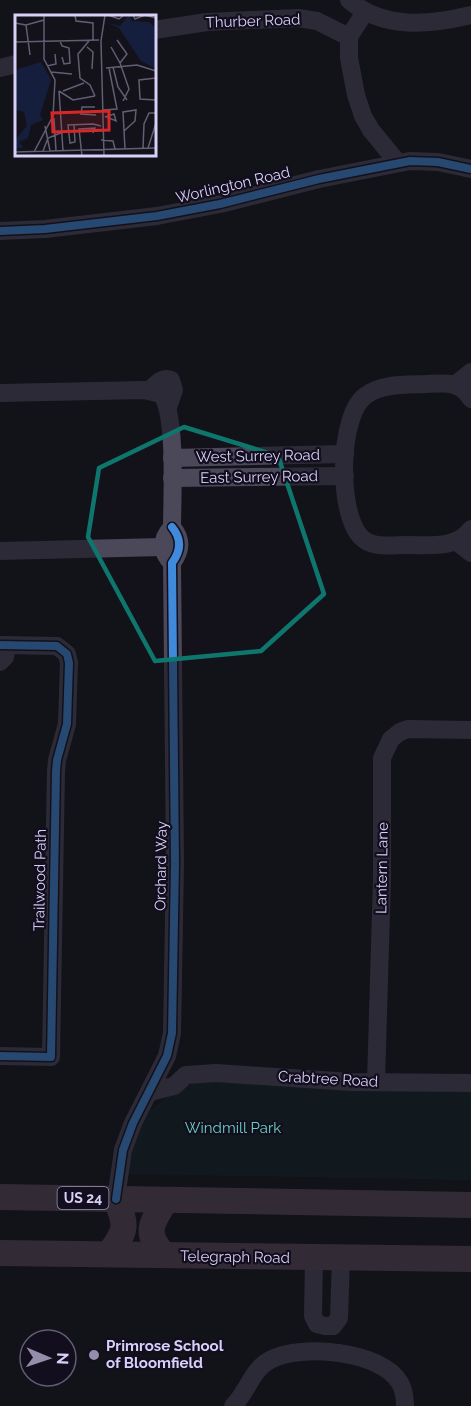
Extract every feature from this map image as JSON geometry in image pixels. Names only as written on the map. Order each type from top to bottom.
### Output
[{"type":"highway","name":"US 24","points":[[0,1197],[471,1204]]},
{"type":"highway","points":[[109,1254],[120,1239],[125,1227],[116,1199]]},
{"type":"highway","points":[[164,1255],[154,1244],[151,1229],[166,1200]]},
{"type":"highway","name":"Telegraph Road","points":[[0,1253],[471,1259]]},
{"type":"street","points":[[349,0],[376,18],[403,22],[435,22],[471,15]]},
{"type":"street","points":[[365,12],[349,36],[349,58],[359,105],[371,130],[398,163]]},
{"type":"street","name":"Thurber Road","points":[[156,30],[207,22],[298,18],[317,21],[349,36]]},
{"type":"street","points":[[0,68],[15,64]]},
{"type":"street","name":"Worlington Road","points":[[0,231],[45,229],[157,216],[220,204],[319,179],[398,163],[424,161],[471,169]]},
{"type":"street","points":[[456,384],[471,372]]},
{"type":"street","points":[[471,399],[466,391],[456,384],[405,385],[370,392],[360,401],[353,414],[347,436],[345,465],[352,521],[360,536],[366,541],[382,545],[464,548],[471,529]]},
{"type":"street","name":"Orchard Way","points":[[0,393],[163,393],[172,458],[172,527],[177,533],[179,543],[179,551],[172,563],[175,863],[172,1033],[167,1056],[133,1123],[123,1150],[116,1199]]},
{"type":"street","name":"West Surrey Road","points":[[172,458],[345,465]]},
{"type":"street","name":"East Surrey Road","points":[[172,478],[345,465]]},
{"type":"street","name":"Orchard Way","points":[[162,547],[167,532],[172,527]]},
{"type":"street","points":[[0,551],[162,547],[164,554],[172,563]]},
{"type":"street","name":"Trailwood Path","points":[[0,1056],[51,1057],[56,771],[67,724],[69,663],[67,654],[57,646],[50,644],[2,651]]},
{"type":"street","name":"Lantern Lane","points":[[376,1082],[382,878],[382,758],[388,734],[408,729],[471,730]]},
{"type":"street","points":[[167,1056],[177,1070],[186,1075]]},
{"type":"street","name":"Crabtree Road","points":[[150,1092],[174,1086],[186,1075],[234,1073],[327,1081],[471,1083]]},
{"type":"street","points":[[314,1258],[313,1316],[317,1324],[327,1326],[339,1318],[341,1258]]},
{"type":"street","points":[[325,1351],[327,1326]]},
{"type":"street","points":[[232,1406],[243,1395],[256,1370],[270,1359],[289,1354],[325,1351],[362,1359],[389,1372],[400,1383],[405,1406]]},
{"type":"highlighted area","points":[[184,427],[278,456],[324,594],[261,651],[155,661],[88,537],[99,468]]},
{"type":"green space","name":"Windmill Park","points":[[206,1080],[471,1088],[471,1180],[130,1174],[128,1168],[136,1134],[148,1112],[178,1089]]},
{"type":"cycle path","points":[[0,231],[45,229],[157,216],[410,161],[438,162],[471,169]]},
{"type":"cycle path","points":[[116,1199],[123,1150],[133,1123],[167,1056],[172,1033],[175,863],[172,563],[179,545],[179,540],[172,527]]},
{"type":"cycle path","points":[[0,645],[57,646],[67,654],[69,663],[67,724],[56,771],[51,1057],[0,1056]]},
{"type":"place","name":"Primrose School of Bloomfield","points":[[94,1355]]}]
